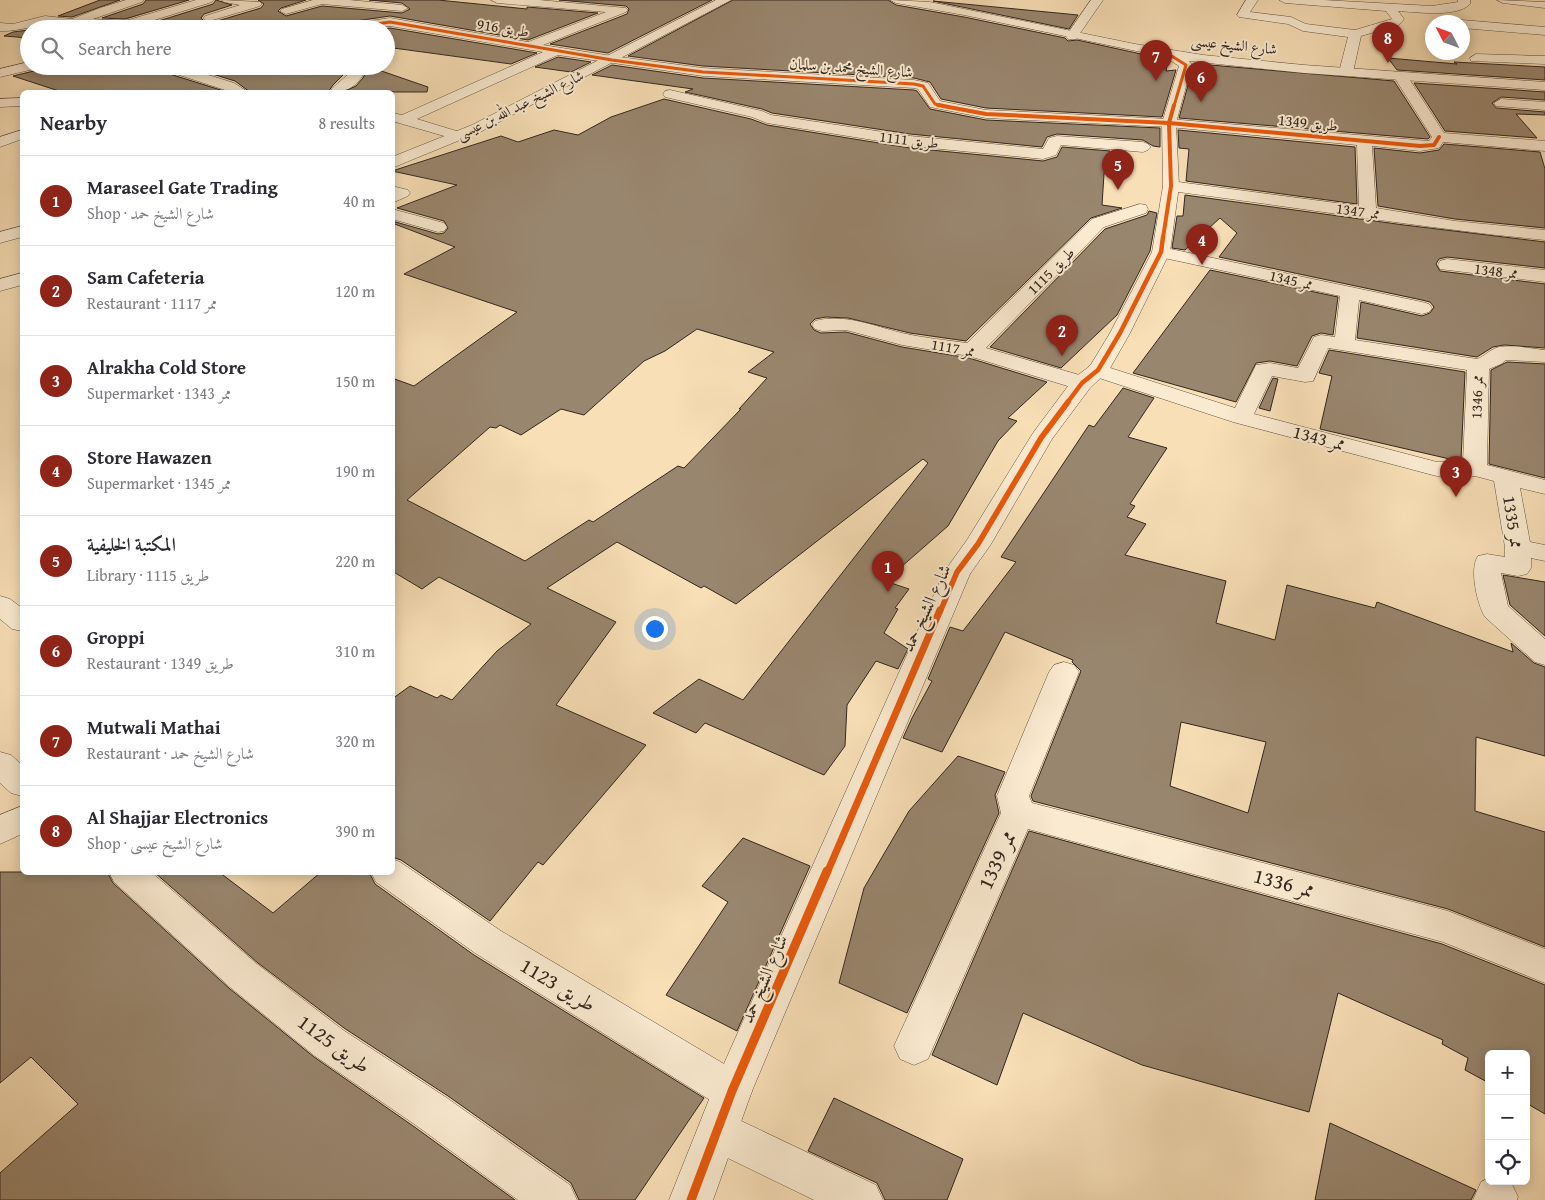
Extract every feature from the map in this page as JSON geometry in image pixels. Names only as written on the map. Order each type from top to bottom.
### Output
[{"type":"street","points":[[82,20],[104,10],[138,0]]},
{"type":"street","points":[[142,20],[208,0]]},
{"type":"street","points":[[228,0],[274,7]]},
{"type":"street","points":[[497,0],[622,10]]},
{"type":"street","name":"شارع الشيخ عبد الله بن عيسى","points":[[395,162],[458,136],[612,60],[725,0]]},
{"type":"street","name":"شارع الشيخ عيسى","points":[[896,0],[927,4],[1178,60],[1545,86]]},
{"type":"street","points":[[1072,36],[1097,0]]},
{"type":"street","points":[[1252,0],[1243,15],[1291,21],[1304,27],[1355,34],[1397,21],[1423,21]]},
{"type":"street","points":[[1285,0],[1349,6],[1374,3],[1388,6],[1448,9],[1463,6],[1464,0]]},
{"type":"street","points":[[1503,0],[1545,5]]},
{"type":"street","points":[[210,18],[322,1],[407,4]]},
{"type":"street","points":[[392,20],[407,4]]},
{"type":"street","name":"طريق 916","points":[[530,45],[634,5]]},
{"type":"street","points":[[79,6],[104,10]]},
{"type":"street","points":[[1388,6],[1397,21]]},
{"type":"street","name":"طريق 916","points":[[395,23],[612,60]]},
{"type":"street","points":[[1470,25],[1545,31]]},
{"type":"street","points":[[0,27],[20,26]]},
{"type":"street","points":[[1346,72],[1355,34]]},
{"type":"street","name":"طريق 916","points":[[398,118],[558,50]]},
{"type":"street","points":[[1485,75],[1476,58],[1545,60]]},
{"type":"street","name":"شارع الشيخ محمد بن سلمان","points":[[612,60],[703,72],[914,84],[923,86],[936,104],[986,114],[1168,124]]},
{"type":"street","points":[[1178,60],[1223,62]]},
{"type":"street","name":"شارع الشيخ حمد","points":[[691,1200],[732,1091],[957,572],[978,544],[1041,438],[1090,376],[1120,333],[1161,252],[1171,186],[1168,124],[1178,60]]},
{"type":"street","points":[[0,74],[20,68]]},
{"type":"street","name":"طريق 1111","points":[[703,72],[670,94],[757,114],[767,120],[910,141],[1043,154],[1051,152],[1054,141],[1057,140],[1143,147]]},
{"type":"street","points":[[193,75],[235,89]]},
{"type":"street","points":[[339,90],[356,75]]},
{"type":"street","points":[[1401,77],[1439,137]]},
{"type":"street","points":[[0,103],[20,102]]},
{"type":"street","points":[[1501,103],[1545,106]]},
{"type":"street","points":[[398,118],[458,136]]},
{"type":"street","name":"طريق 1349","points":[[1168,124],[1420,146],[1434,145],[1439,137],[1545,146]]},
{"type":"street","points":[[0,142],[20,135]]},
{"type":"street","points":[[1364,142],[1368,212]]},
{"type":"street","name":"ممر 1347","points":[[1171,186],[1368,212],[1456,226],[1545,235]]},
{"type":"street","points":[[395,192],[402,193],[395,196]]},
{"type":"street","name":"طريق 1115","points":[[972,350],[1098,223],[1140,209]]},
{"type":"street","points":[[395,215],[438,227]]},
{"type":"street","points":[[0,238],[20,232]]},
{"type":"street","name":"ممر 1345","points":[[1161,252],[1422,308]]},
{"type":"street","name":"ممر 1348","points":[[1447,265],[1545,276]]},
{"type":"street","points":[[0,285],[20,280]]},
{"type":"street","points":[[1344,344],[1350,294]]},
{"type":"street","name":"ممر 1117","points":[[822,325],[846,324],[902,339],[972,350],[1090,376]]},
{"type":"street","points":[[1241,416],[1264,370],[1270,368],[1305,376],[1321,341],[1478,365]]},
{"type":"street","name":"ممر 1346","points":[[1475,469],[1478,365],[1494,360],[1500,353],[1545,356]]},
{"type":"street","name":"ممر 1343","points":[[1090,376],[1438,469],[1475,469],[1545,487]]},
{"type":"street","name":"ممر 1335","points":[[1506,478],[1518,547],[1518,568],[1487,562],[1494,610],[1545,655]]},
{"type":"street","points":[[1518,547],[1545,553]]},
{"type":"street","points":[[0,605],[20,620]]},
{"type":"street","name":"ممر 1339","points":[[914,1046],[1018,813],[1013,796],[1064,672]]},
{"type":"street","points":[[0,764],[20,782]]},
{"type":"street","name":"ممر 1336","points":[[1018,813],[1448,927],[1545,966]]},
{"type":"street","points":[[0,830],[20,821]]},
{"type":"street","name":"طريق 1125","points":[[129,875],[244,976],[329,1043],[432,1112],[555,1200]]},
{"type":"street","name":"طريق 1123","points":[[392,875],[488,942],[732,1091]]},
{"type":"street","points":[[718,1131],[861,1200]]},
{"type":"building","points":[[100,0],[120,0],[72,17],[58,16]]},
{"type":"building","points":[[146,0],[189,0],[125,19],[102,18],[143,4]]},
{"type":"building","points":[[216,0],[232,5],[204,14],[201,18],[203,20],[162,20],[213,4]]},
{"type":"building","points":[[258,0],[306,0],[281,8],[278,11],[286,16],[322,6],[402,13],[410,9],[402,3],[369,0],[438,0],[527,9],[527,7],[598,13],[528,40],[390,16],[363,20],[221,20],[261,8],[264,4]]},
{"type":"building","points":[[559,0],[712,0],[608,53],[550,44],[627,14],[629,9],[626,6]]},
{"type":"building","points":[[733,0],[888,0],[896,5],[964,17],[1065,38],[1068,41],[1077,40],[1164,59],[1168,61],[1166,71],[1176,70],[1162,117],[986,108],[941,99],[930,82],[914,78],[703,66],[628,56]]},
{"type":"building","points":[[933,1],[1078,15],[1069,29]]},
{"type":"building","points":[[395,29],[537,53],[511,64],[395,48]]},
{"type":"building","points":[[20,31],[20,37],[4,36]]},
{"type":"building","points":[[558,57],[591,62],[571,72],[535,67]]},
{"type":"building","points":[[1388,58],[1457,64],[1454,62],[1545,67],[1545,80],[1397,70]]},
{"type":"building","points":[[612,65],[703,78],[914,90],[917,91],[930,109],[986,120],[1160,128],[1160,147],[1153,146],[1143,140],[1057,134],[1047,137],[1042,147],[910,134],[772,113],[762,109],[685,92],[693,89],[592,75]]},
{"type":"building","points":[[1210,65],[1394,81],[1430,137],[1428,139],[1179,118],[1193,67]]},
{"type":"building","points":[[20,74],[173,75],[221,90],[56,90],[13,76]]},
{"type":"building","points":[[216,75],[343,75],[329,90],[247,90],[235,81]]},
{"type":"building","points":[[364,75],[393,75],[428,87],[427,92],[347,90],[356,86]]},
{"type":"building","points":[[1414,83],[1545,92],[1545,100],[1501,97],[1492,103],[1496,108],[1545,112],[1545,115],[1516,114],[1537,138],[1445,131]]},
{"type":"building","points":[[664,99],[751,119],[767,125],[910,148],[1043,161],[1057,157],[1062,147],[1110,151],[1104,174],[1102,205],[1122,208],[1091,218],[966,341],[910,333],[848,318],[826,317],[815,319],[810,324],[814,330],[821,333],[846,332],[902,347],[969,358],[1047,382],[1008,418],[1017,421],[998,441],[948,526],[885,581],[909,589],[895,608],[898,609],[884,633],[908,649],[898,669],[876,661],[847,705],[845,746],[824,775],[705,723],[696,733],[653,713],[699,679],[743,700],[928,463],[923,459],[736,604],[704,586],[701,588],[617,542],[547,588],[616,622],[556,705],[646,745],[543,865],[538,862],[490,921],[401,860],[395,858],[395,697],[410,686],[437,698],[441,695],[452,700],[497,651],[531,624],[439,577],[422,589],[395,573],[395,379],[414,386],[517,312],[404,274],[455,247],[395,224],[395,222],[438,234],[444,233],[448,228],[444,221],[397,208],[457,185],[395,172],[395,170],[501,136],[518,142],[554,130],[578,135],[611,117]],"holes":[[[697,329],[774,352],[748,372],[767,378],[739,409],[741,409],[684,468],[678,466],[593,522],[589,520],[525,561],[407,500],[490,427],[496,428],[500,425],[521,435],[561,409],[584,415],[644,361],[665,351]]]},
{"type":"building","points":[[1178,130],[1355,147],[1357,204],[1186,181],[1189,149],[1179,148]]},
{"type":"building","points":[[1444,144],[1540,152],[1545,169],[1545,228],[1455,219],[1378,206],[1374,148],[1420,153],[1439,150]]},
{"type":"building","points":[[1185,195],[1545,242],[1545,268],[1447,257],[1439,259],[1436,264],[1440,271],[1545,284],[1545,348],[1504,345],[1493,347],[1477,357],[1357,338],[1361,302],[1422,316],[1430,313],[1434,307],[1430,302],[1422,300],[1219,257],[1237,233],[1220,218],[1185,250],[1172,248],[1177,216],[1183,216]]},
{"type":"building","points":[[1149,211],[1157,213],[1150,251],[1117,315],[1061,368],[990,347],[1105,229],[1147,215]]},
{"type":"building","points":[[1210,270],[1338,297],[1333,335],[1321,333],[1312,336],[1297,366],[1270,361],[1256,363],[1236,402],[1133,373]]},
{"type":"building","points":[[1329,350],[1465,372],[1461,460],[1454,460],[1320,429],[1332,376],[1319,373]]},
{"type":"building","points":[[1507,362],[1545,364],[1545,478],[1489,464],[1491,370]]},
{"type":"building","points":[[1273,378],[1278,379],[1270,411],[1259,408]]},
{"type":"building","points":[[1123,388],[1154,398],[1128,437],[1167,448],[1130,504],[1135,506],[1127,517],[1146,524],[1125,555],[1226,581],[1216,623],[1275,640],[1287,585],[1375,608],[1377,602],[1513,652],[1511,643],[1534,663],[1545,667],[1545,756],[1476,737],[1475,811],[1545,832],[1545,947],[1448,909],[1033,801],[1031,796],[1081,671],[1072,662],[1073,660],[1005,632],[942,752],[903,738],[932,681],[928,679],[950,627],[963,631],[1016,562],[1001,557],[1089,425],[1094,427]],"holes":[[[1181,722],[1266,742],[1248,813],[1170,786]]]},
{"type":"building","points":[[1503,575],[1545,582],[1545,636],[1510,605]]},
{"type":"building","points":[[958,756],[1005,772],[995,795],[999,813],[907,1013],[839,983],[864,888],[909,811]]},
{"type":"building","points":[[1029,831],[1442,944],[1545,985],[1545,1114],[1530,1105],[1530,1050],[1485,1050],[1485,1081],[1465,1070],[1468,1058],[1442,1044],[1443,1040],[1338,993],[1309,1112],[1142,1065],[1023,1013],[997,1085],[932,1055]]},
{"type":"building","points":[[743,838],[810,866],[737,1031],[666,995],[728,902],[702,886]]},
{"type":"building","points":[[0,872],[20,872],[20,875],[109,875],[113,883],[230,989],[314,1057],[515,1200],[0,1200],[0,1173],[78,1104],[31,1057],[0,1083]]},
{"type":"building","points":[[157,875],[223,875],[273,913],[317,875],[370,875],[375,884],[474,955],[704,1098],[635,1200],[579,1200],[571,1183],[448,1096],[344,1028],[258,963]]},
{"type":"building","points":[[834,1098],[963,1159],[947,1200],[885,1200],[877,1183],[808,1151]]},
{"type":"building","points":[[1330,1123],[1476,1190],[1471,1200],[1315,1200]]},
{"type":"cycle path","points":[[395,23],[612,60],[703,72],[914,84],[923,86],[935,104],[986,114],[1169,123],[1420,146],[1434,145],[1439,137]]},
{"type":"cycle path","points":[[691,1200],[732,1091],[957,572],[978,544],[1041,438],[1082,383],[1098,370],[1120,333],[1161,252],[1171,186],[1169,123],[1186,65],[1170,55]]},
{"type":"place","name":"Al Shajjar Electronics","points":[[1388,63]]},
{"type":"place","name":"Mutwali Mathai","points":[[1156,81]]},
{"type":"place","name":"Groppi","points":[[1201,102]]},
{"type":"place","name":"المكتبة الخليفية","points":[[1118,190]]},
{"type":"place","name":"Store Hawazen","points":[[1202,265]]},
{"type":"place","name":"Sam Cafeteria","points":[[1062,356]]},
{"type":"place","name":"Alrakha Cold Store","points":[[1456,497]]},
{"type":"place","name":"Maraseel Gate Trading","points":[[888,592]]}]
